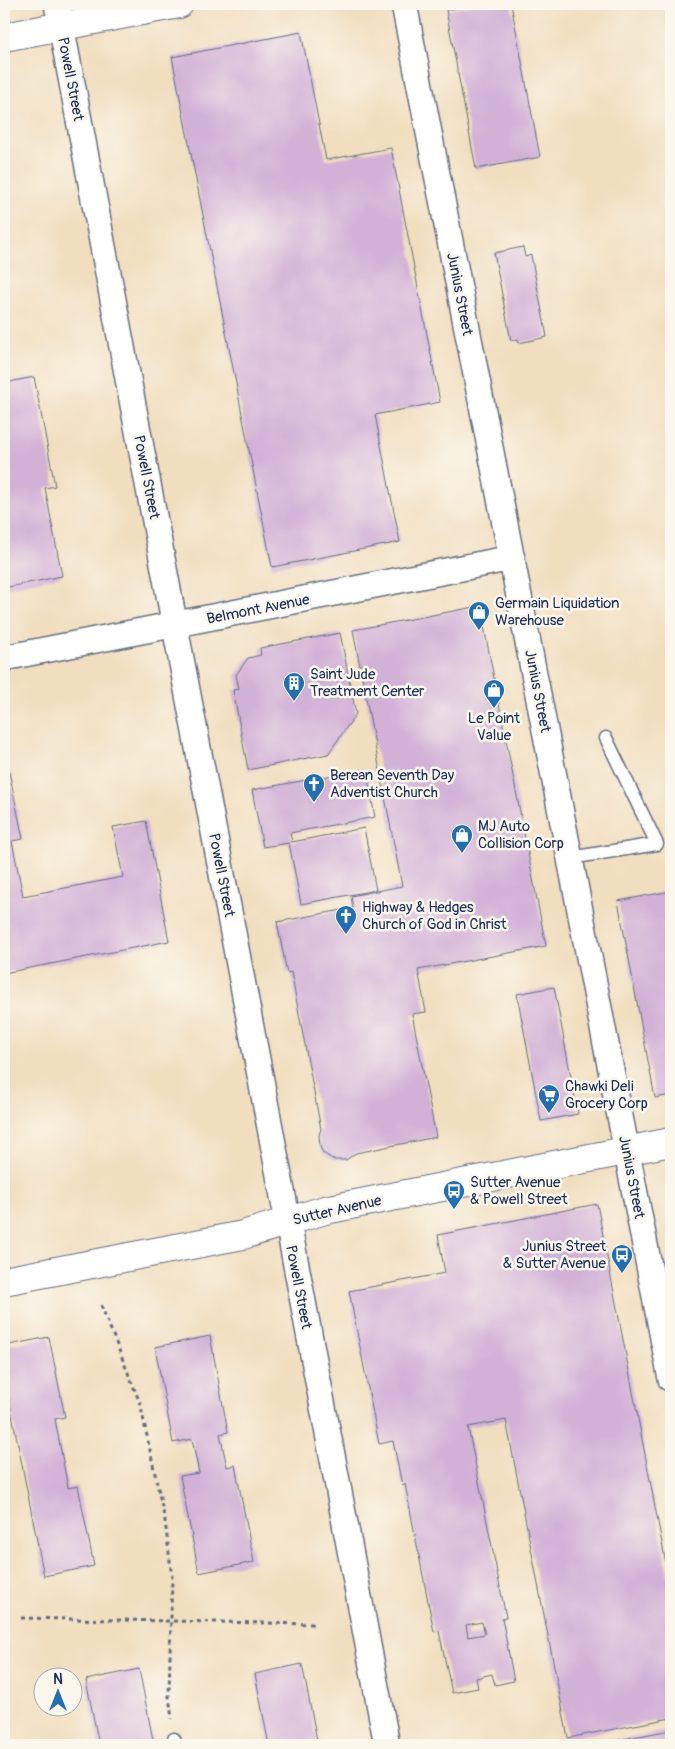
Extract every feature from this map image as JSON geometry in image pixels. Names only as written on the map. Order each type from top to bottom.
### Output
[{"type":"street","points":[[4,37],[59,15],[179,4]]},
{"type":"street","name":"Junius Street","points":[[404,4],[671,1379]]},
{"type":"street","name":"Powell Street","points":[[59,15],[387,1745]]},
{"type":"street","name":"Belmont Avenue","points":[[4,658],[175,626],[512,558]]},
{"type":"street","name":"Sutter Avenue","points":[[4,1281],[244,1235],[325,1210],[671,1142]]},
{"type":"lane","points":[[570,858],[657,844],[606,738]]},
{"type":"path","points":[[101,1305],[140,1403],[165,1521],[172,1577],[169,1696],[175,1742]]},
{"type":"path","points":[[21,1618],[315,1624]]},
{"type":"building","points":[[477,4],[511,4],[540,157],[476,169],[446,10]]},
{"type":"building","points":[[301,32],[326,160],[391,148],[440,402],[375,415],[400,542],[272,567],[172,57]]},
{"type":"building","points":[[523,247],[525,257],[531,255],[547,337],[519,343],[518,339],[511,341],[494,253]]},
{"type":"building","points":[[34,377],[55,486],[45,488],[62,576],[4,588],[4,383]]},
{"type":"building","points":[[480,606],[546,946],[418,970],[426,1012],[412,1014],[436,1137],[356,1153],[346,1160],[334,1160],[323,1153],[320,1147],[319,1135],[321,1129],[291,972],[287,973],[277,922],[353,908],[351,896],[402,886],[353,630]]},
{"type":"building","name":"Saint Jude Treatment Center","points":[[340,633],[356,714],[328,754],[248,770],[233,690],[239,689],[236,675],[248,658],[261,655],[260,648]]},
{"type":"building","points":[[4,747],[23,839],[12,841],[23,896],[123,877],[113,827],[146,821],[169,941],[4,973]]},
{"type":"building","points":[[366,769],[375,817],[290,833],[292,842],[364,828],[376,890],[301,904],[289,843],[263,847],[252,790]]},
{"type":"building","points":[[671,891],[671,1095],[655,1098],[618,901]]},
{"type":"building","points":[[554,987],[578,1114],[541,1121],[517,994]]},
{"type":"building","points":[[597,1204],[671,1590],[671,1718],[568,1738],[506,1420],[468,1427],[506,1617],[502,1618],[514,1681],[495,1685],[492,1674],[476,1678],[478,1688],[452,1693],[439,1631],[434,1632],[405,1484],[402,1485],[393,1441],[379,1444],[349,1291],[445,1273],[438,1235]],"holes":[[[482,1622],[485,1634],[468,1637],[466,1625]]]},
{"type":"building","points":[[210,1336],[228,1432],[220,1434],[227,1467],[235,1465],[254,1562],[199,1573],[180,1476],[199,1473],[192,1439],[173,1443],[155,1347]]},
{"type":"building","points":[[49,1337],[65,1417],[55,1419],[68,1488],[78,1486],[94,1566],[44,1576],[4,1374],[4,1346]]},
{"type":"building","points":[[302,1664],[318,1745],[269,1745],[255,1674]]},
{"type":"building","points":[[139,1669],[154,1745],[99,1745],[86,1680]]},
{"type":"building","points":[[671,1730],[671,1745],[597,1745],[597,1744]]},
{"type":"place","name":"Germain Liquidation Warehouse","points":[[479,631]]},
{"type":"place","name":"Saint Jude Treatment Center","points":[[294,702]]},
{"type":"place","name":"Le Point Value","points":[[494,709]]},
{"type":"place","name":"Berean Seventh Day Adventist Church","points":[[314,803]]},
{"type":"place","name":"MJ Auto Collision Corp","points":[[462,854]]},
{"type":"place","name":"Highway & Hedges Church of God in Christ","points":[[346,935]]},
{"type":"place","name":"Chawki Deli Grocery Corp","points":[[549,1114]]},
{"type":"place","name":"Sutter Avenue & Powell Street","points":[[454,1210]]},
{"type":"place","name":"Junius Street & Sutter Avenue","points":[[622,1274]]}]
